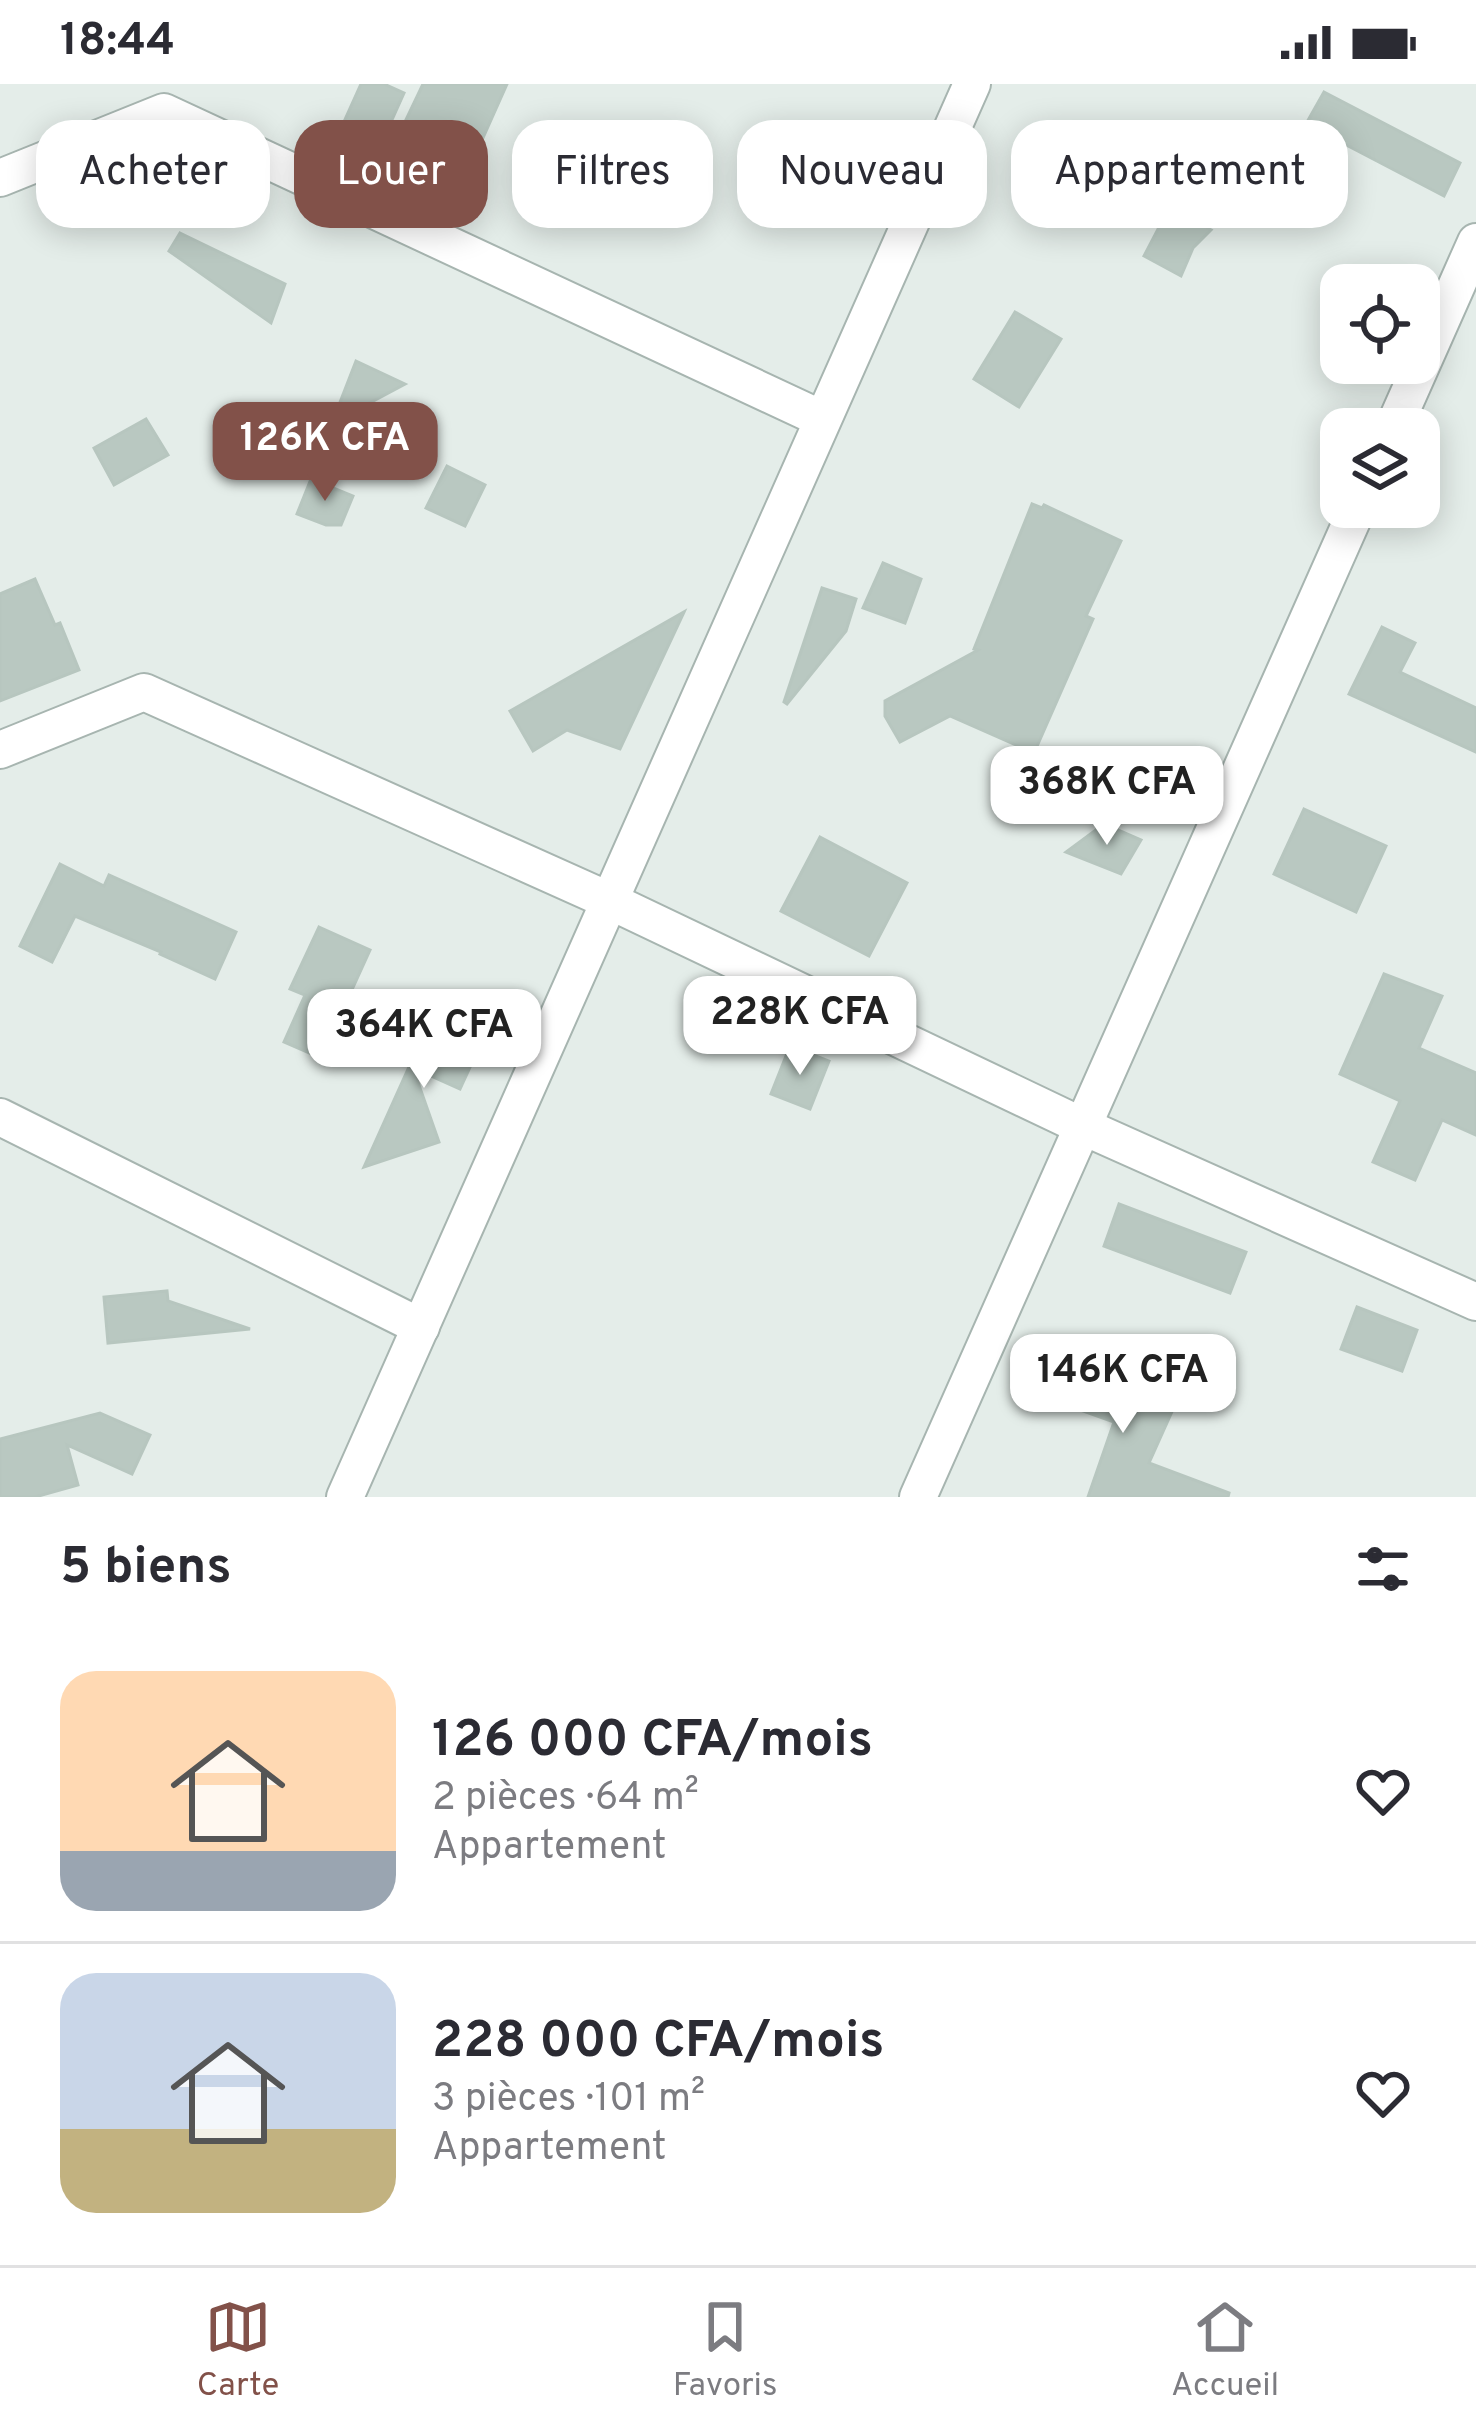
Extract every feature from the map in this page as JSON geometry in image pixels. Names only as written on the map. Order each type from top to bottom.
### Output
[{"type":"street","points":[[345,1497],[972,84]]},
{"type":"street","points":[[0,178],[164,112],[823,419]]},
{"type":"street","points":[[1402,408],[1476,242]]},
{"type":"street","points":[[918,1497],[1349,528]]},
{"type":"street","points":[[0,750],[144,692],[610,901],[1082,1126],[1476,1302]]},
{"type":"street","points":[[0,1117],[421,1327]]},
{"type":"building","points":[[361,84],[384,84],[404,93],[392,120],[345,120]]},
{"type":"building","points":[[423,84],[507,84],[488,127],[488,120],[406,120]]},
{"type":"building","points":[[1324,92],[1460,163],[1444,196],[1348,146],[1348,120],[1308,120]]},
{"type":"building","points":[[1159,228],[1211,230],[1193,248],[1181,276],[1144,256]]},
{"type":"building","points":[[180,233],[285,284],[271,323],[169,251]]},
{"type":"building","points":[[1015,312],[1061,339],[1019,407],[974,379]]},
{"type":"building","points":[[356,361],[405,384],[332,423]]},
{"type":"building","points":[[146,419],[168,455],[114,485],[94,448]]},
{"type":"building","points":[[447,466],[485,485],[465,526],[426,508]]},
{"type":"building","points":[[311,479],[353,496],[341,525],[326,525],[297,514]]},
{"type":"building","points":[[1032,504],[1044,505],[1121,541],[1086,616],[1093,619],[1034,753],[950,716],[900,742],[885,716],[885,701],[978,650],[974,649]]},
{"type":"building","points":[[883,563],[921,579],[905,623],[863,608]]},
{"type":"building","points":[[35,579],[79,670],[0,701],[0,594]]},
{"type":"building","points":[[822,588],[856,599],[846,631],[787,704],[784,702]]},
{"type":"building","points":[[684,612],[620,749],[567,730],[533,751],[510,711]]},
{"type":"building","points":[[1382,627],[1415,643],[1400,672],[1476,708],[1476,752],[1349,694]]},
{"type":"building","points":[[1304,809],[1386,846],[1356,912],[1274,874]]},
{"type":"building","points":[[1104,824],[1141,840],[1121,874],[1066,852]]},
{"type":"building","points":[[820,837],[907,883],[869,956],[781,911]]},
{"type":"building","points":[[60,864],[104,886],[109,875],[236,932],[215,979],[75,916],[52,962],[20,946]]},
{"type":"building","points":[[319,927],[370,950],[321,1058],[284,1042],[305,995],[290,989]]},
{"type":"building","points":[[1384,974],[1442,996],[1419,1048],[1476,1073],[1476,1135],[1442,1120],[1415,1180],[1373,1162],[1400,1101],[1340,1074]]},
{"type":"building","points":[[431,1018],[482,1041],[460,1089],[413,1068],[439,1142],[364,1167]]},
{"type":"building","points":[[790,1046],[829,1061],[810,1109],[771,1094]]},
{"type":"building","points":[[1119,1204],[1246,1252],[1230,1293],[1104,1246]]},
{"type":"building","points":[[167,1291],[168,1301],[250,1329],[108,1343],[104,1297]]},
{"type":"building","points":[[1357,1307],[1417,1330],[1402,1371],[1341,1349]]},
{"type":"building","points":[[1050,1360],[1174,1407],[1149,1463],[1229,1493],[1228,1497],[1088,1497],[1114,1422],[1036,1394]]},
{"type":"building","points":[[100,1413],[150,1435],[132,1474],[67,1445],[78,1485],[35,1497],[0,1497],[0,1439]]}]
